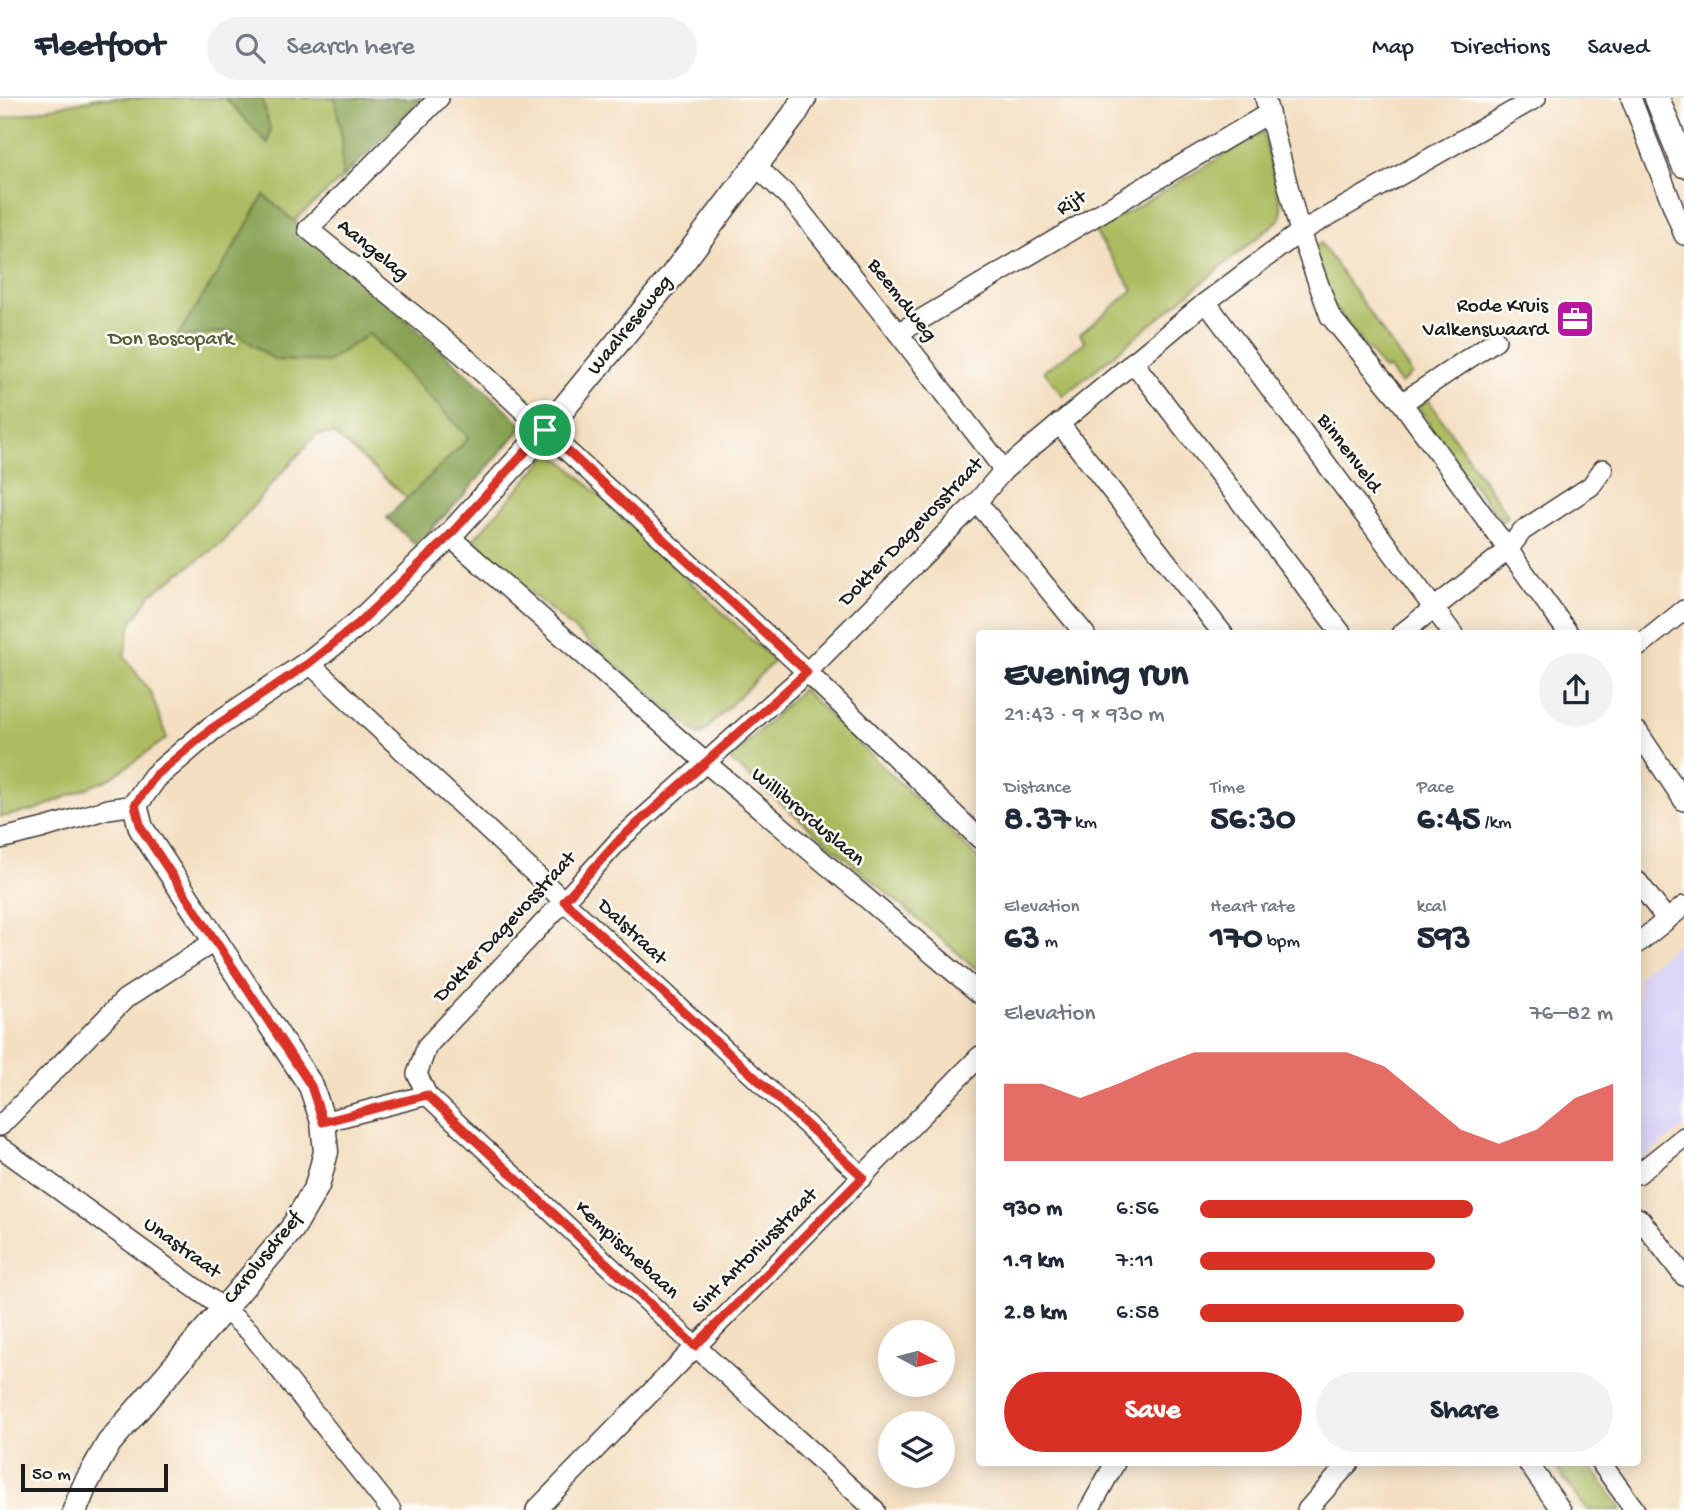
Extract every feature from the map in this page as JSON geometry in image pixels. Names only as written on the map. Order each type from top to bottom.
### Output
[{"type":"street","name":"Aangelag","points":[[439,98],[309,229],[462,354],[545,430]]},
{"type":"street","name":"Waalreseweg","points":[[135,805],[155,776],[211,729],[309,663],[359,623],[449,536],[545,430],[673,276],[794,116],[804,98]]},
{"type":"street","name":"Dokter Dagevosstraat","points":[[427,1095],[417,1074],[427,1046],[621,838],[807,672],[976,502],[1004,470],[1206,302],[1300,232],[1536,98]]},
{"type":"street","points":[[1631,98],[1684,235]]},
{"type":"street","points":[[1657,98],[1684,165]]},
{"type":"street","points":[[1267,106],[1300,232],[1330,316],[1402,403],[1566,630]]},
{"type":"street","name":"Rijt","points":[[898,333],[1267,106]]},
{"type":"street","name":"Beemdweg","points":[[757,166],[792,200],[1004,470]]},
{"type":"street","name":"Binnenveld","points":[[1206,302],[1449,630]]},
{"type":"street","points":[[1402,403],[1496,340]]},
{"type":"street","points":[[1133,362],[1339,630]]},
{"type":"street","points":[[1059,423],[1220,630]]},
{"type":"street","points":[[545,430],[807,672],[976,835]]},
{"type":"street","points":[[1406,630],[1508,550],[1522,531],[1591,486],[1603,469]]},
{"type":"street","points":[[976,502],[1082,630]]},
{"type":"street","name":"Willibrorduslaan","points":[[449,536],[706,763],[976,991]]},
{"type":"street","points":[[1641,645],[1684,610]]},
{"type":"street","name":"Dalstraat","points":[[309,663],[863,1177]]},
{"type":"street","points":[[1641,736],[1684,801]]},
{"type":"street","points":[[0,839],[108,809],[135,805]]},
{"type":"street","name":"Carolusdreef","points":[[75,1510],[85,1485],[109,1443],[292,1228],[317,1186],[326,1152],[323,1122],[311,1086],[141,828],[135,805]]},
{"type":"street","points":[[1641,886],[1667,920]]},
{"type":"street","points":[[1641,941],[1684,906]]},
{"type":"street","points":[[0,1126],[125,999],[215,941]]},
{"type":"street","name":"Sint Antoniusstraat","points":[[536,1510],[976,1060]]},
{"type":"street","points":[[323,1122],[427,1095]]},
{"type":"street","name":"Kempischebaan","points":[[427,1095],[875,1510]]},
{"type":"street","points":[[1641,1172],[1684,1137]]},
{"type":"street","name":"Unastraat","points":[[0,1147],[224,1309],[249,1331],[391,1510]]},
{"type":"street","points":[[1641,1221],[1682,1268]]},
{"type":"street","points":[[1088,1510],[1109,1466]]},
{"type":"street","points":[[1307,1510],[1346,1466]]},
{"type":"street","points":[[1530,1466],[1561,1510]]},
{"type":"street","points":[[1603,1466],[1635,1510]]},
{"type":"shaded area","points":[[1684,938],[1684,1127],[1641,1160],[1641,974]]},
{"type":"green space","name":"Don Boscopark","points":[[98,98],[423,98],[294,221],[523,426],[462,497],[416,545],[387,518],[407,498],[334,434],[316,435],[222,543],[151,594],[131,624],[124,656],[151,693],[167,738],[111,778],[35,810],[0,817],[0,119]]},
{"type":"green space","points":[[225,98],[262,98],[270,128],[268,144]]},
{"type":"green space","points":[[335,98],[423,98],[342,178],[342,139]]},
{"type":"green space","points":[[1263,132],[1282,211],[1279,220],[1063,396],[1044,371],[1085,342],[1080,334],[1133,290],[1095,232]]},
{"type":"green space","points":[[264,195],[348,267],[523,426],[462,497],[416,545],[387,518],[469,438],[369,334],[327,362],[275,360],[232,331],[177,337]]},
{"type":"green space","points":[[1321,243],[1412,374],[1400,384],[1388,368],[1384,370],[1327,297],[1313,249]]},
{"type":"green space","points":[[1428,399],[1508,516],[1502,521],[1427,426],[1430,423],[1418,407]]},
{"type":"green space","points":[[550,453],[564,462],[774,661],[700,736],[480,550],[474,539]]},
{"type":"green space","points":[[802,689],[976,856],[976,969],[730,760]]},
{"type":"green space","points":[[1555,1466],[1590,1466],[1622,1510],[1587,1510]]},
{"type":"place","name":"Rode Kruis Valkenswaard","points":[[1575,319]]},
{"type":"route","points":[[545,430],[807,672],[621,838],[564,901],[863,1177],[695,1346],[427,1095],[323,1122],[311,1086],[141,828],[135,805],[155,776],[211,729],[309,663],[359,623],[449,536],[545,430]]}]
